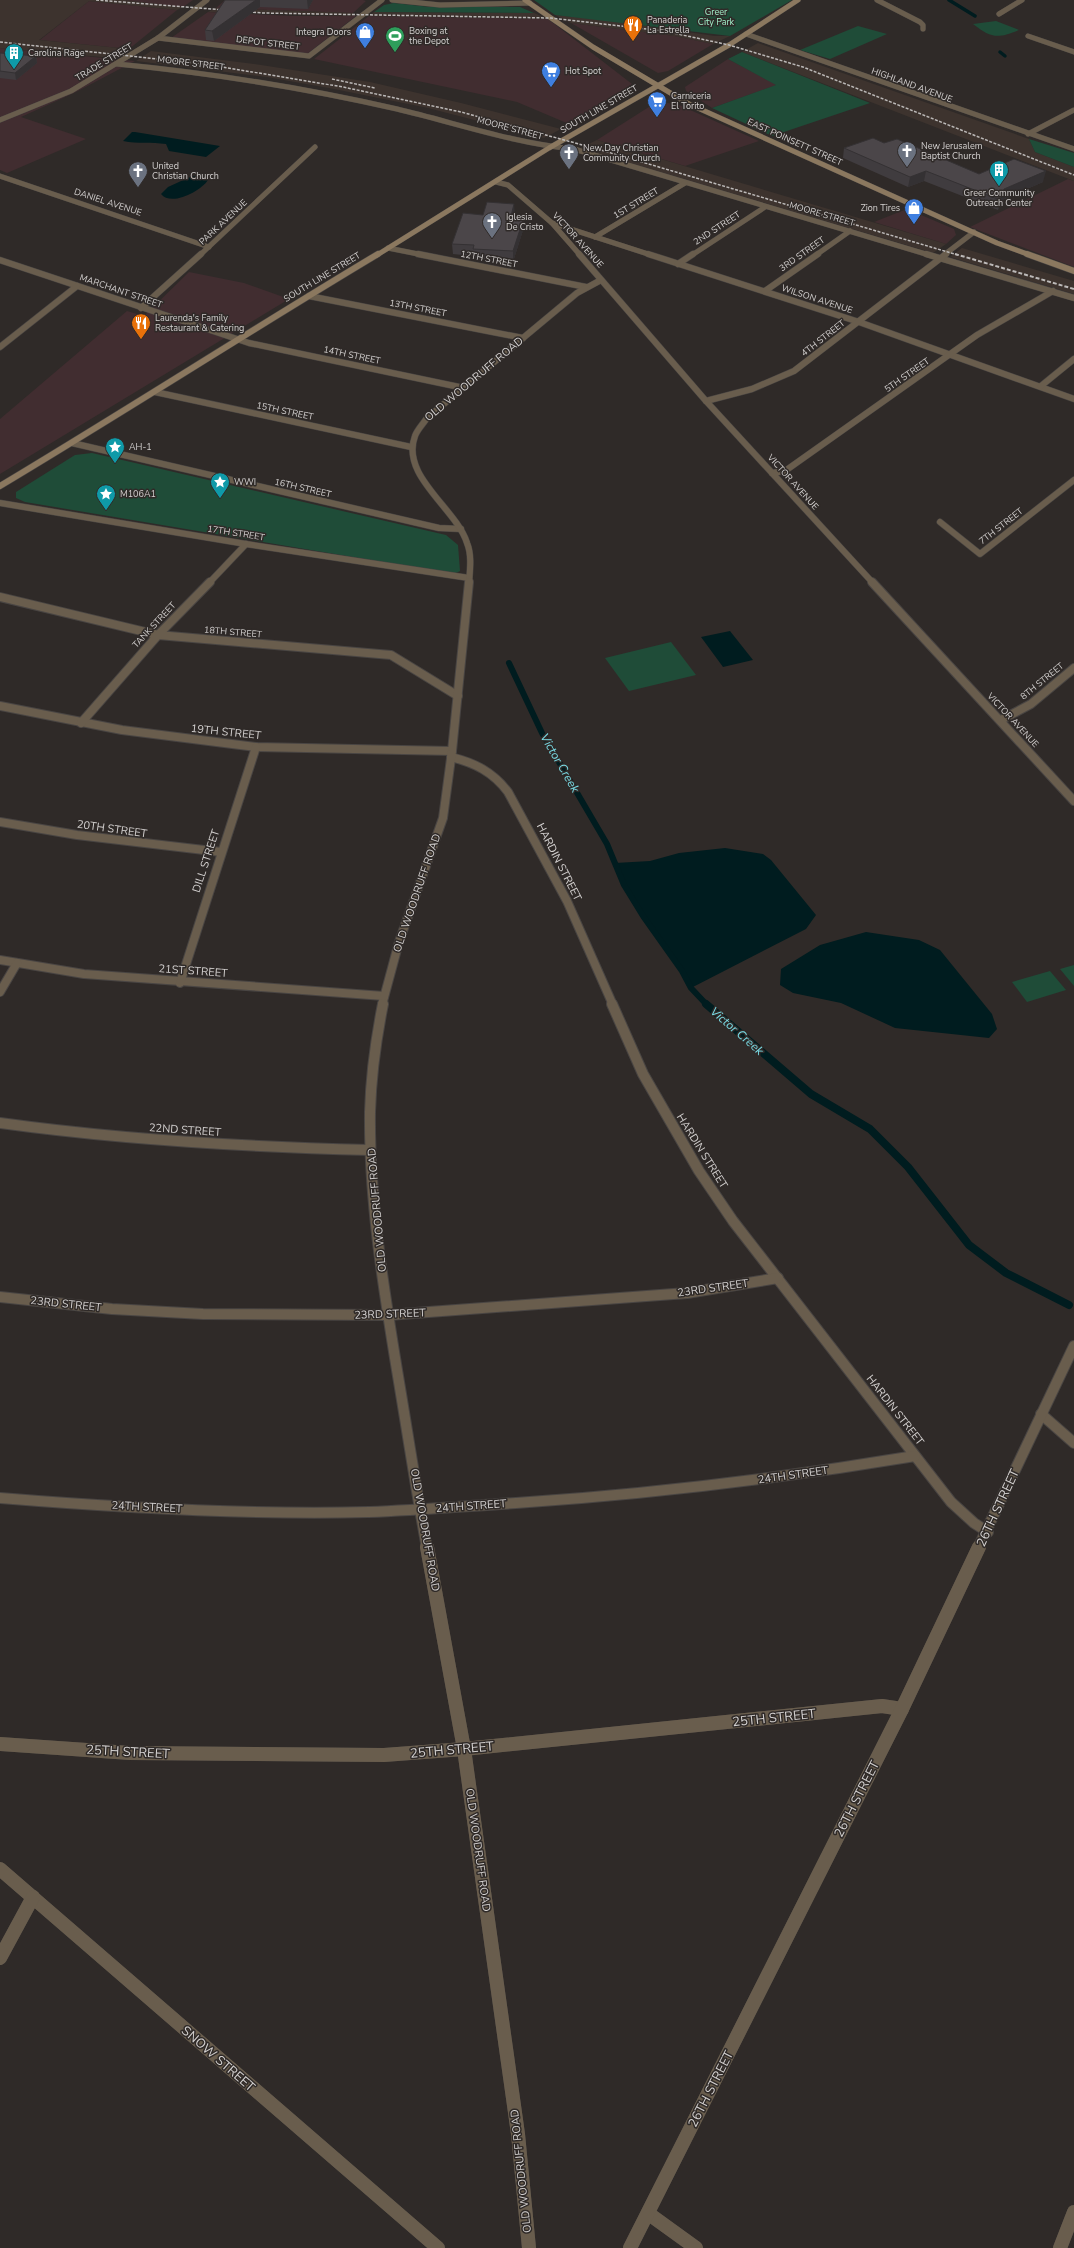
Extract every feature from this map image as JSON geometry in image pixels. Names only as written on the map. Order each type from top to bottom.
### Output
[{"type":"main road","name":"SOUTH LINE STREET","points":[[0,486],[550,148],[746,34],[798,0]]},
{"type":"main road","name":"EAST POINSETT STREET","points":[[527,2],[593,47],[656,86],[696,107],[997,243],[1074,271]]},
{"type":"street","name":"TRADE STREET","points":[[0,120],[71,91],[158,38],[207,0]]},
{"type":"street","name":"DEPOT STREET","points":[[158,38],[309,56],[382,0]]},
{"type":"street","points":[[392,0],[440,5],[527,2]]},
{"type":"street","points":[[877,0],[920,22],[924,26],[923,29]]},
{"type":"street","points":[[999,14],[1022,0]]},
{"type":"street","name":"HIGHLAND AVENUE","points":[[746,34],[1074,149]]},
{"type":"street","points":[[1028,36],[1074,52]]},
{"type":"street","name":"MOORE STREET","points":[[117,64],[237,78],[318,92],[399,109],[550,148],[574,149],[1074,298]]},
{"type":"street","points":[[1028,134],[1074,110]]},
{"type":"street","name":"PARK AVENUE","points":[[141,308],[151,301],[315,147]]},
{"type":"street","name":"DANIEL AVENUE","points":[[0,176],[209,247]]},
{"type":"street","name":"VICTOR AVENUE","points":[[496,182],[508,185],[552,223],[706,401],[1074,801]]},
{"type":"street","name":"1ST STREET","points":[[596,237],[685,183]]},
{"type":"street","name":"2ND STREET","points":[[678,264],[765,207]]},
{"type":"street","name":"WILSON AVENUE","points":[[552,223],[859,322],[1074,398]]},
{"type":"street","name":"3RD STREET","points":[[765,291],[850,231]]},
{"type":"street","name":"4TH STREET","points":[[706,401],[742,394],[779,380],[807,362],[974,232]]},
{"type":"street","name":"12TH STREET","points":[[388,248],[586,287]]},
{"type":"street","name":"MARCHANT STREET","points":[[0,260],[236,340]]},
{"type":"street","name":"OLD WOODRUFF ROAD","points":[[529,2248],[518,2134],[457,1702],[420,1510],[388,1315],[375,1216],[370,1150],[370,1110],[374,1053],[384,996],[399,942],[443,818],[452,754],[469,578],[470,553],[461,529],[421,477],[413,460],[411,447],[414,436],[422,424],[523,338],[586,287],[601,280]]},
{"type":"street","points":[[0,347],[77,286]]},
{"type":"street","name":"5TH STREET","points":[[772,474],[785,471],[1001,319],[1053,291]]},
{"type":"street","name":"13TH STREET","points":[[309,296],[523,338]]},
{"type":"street","name":"14TH STREET","points":[[236,340],[464,388]]},
{"type":"street","points":[[1041,386],[1074,359]]},
{"type":"street","name":"15TH STREET","points":[[155,392],[411,447]]},
{"type":"street","name":"16TH STREET","points":[[72,443],[439,528],[461,529]]},
{"type":"street","name":"7TH STREET","points":[[940,522],[980,554],[1074,480]]},
{"type":"street","name":"17TH STREET","points":[[0,503],[246,544],[469,578]]},
{"type":"street","name":"TANK STREET","points":[[81,722],[158,635],[246,544]]},
{"type":"street","name":"18TH STREET","points":[[0,597],[158,635],[391,655],[458,696]]},
{"type":"street","name":"8TH STREET","points":[[1001,720],[1014,715],[1048,692],[1074,668]]},
{"type":"street","name":"19TH STREET","points":[[0,706],[81,722],[256,747],[452,754]]},
{"type":"street","name":"DILL STREET","points":[[180,982],[256,747]]},
{"type":"street","name":"HARDIN STREET","points":[[452,754],[487,770],[500,780],[508,792],[567,901],[643,1074],[669,1122],[733,1221],[951,1502],[988,1532]]},
{"type":"street","name":"20TH STREET","points":[[0,822],[77,836],[221,852]]},
{"type":"street","name":"21ST STREET","points":[[0,960],[84,974],[384,996]]},
{"type":"street","points":[[0,992],[17,963]]},
{"type":"street","name":"22ND STREET","points":[[0,1123],[142,1140],[255,1147],[370,1150]]},
{"type":"street","name":"23RD STREET","points":[[0,1297],[112,1309],[203,1314],[296,1316],[388,1315],[687,1293],[778,1278]]},
{"type":"street","name":"26TH STREET","points":[[630,2248],[649,2214],[902,1709],[988,1532],[1041,1414],[1074,1346]]},
{"type":"street","points":[[1041,1414],[1074,1443]]},
{"type":"street","name":"24TH STREET","points":[[0,1498],[165,1509],[329,1512],[420,1510],[705,1487],[826,1471],[915,1456]]},
{"type":"street","name":"25TH STREET","points":[[0,1744],[130,1753],[215,1755],[384,1755],[464,1749],[882,1706],[902,1709]]},
{"type":"street","name":"SNOW STREET","points":[[0,1868],[438,2248]]},
{"type":"street","points":[[0,1958],[33,1897]]},
{"type":"street","points":[[1060,2248],[1074,2212]]},
{"type":"street","points":[[649,2214],[696,2248]]},
{"type":"shaded area","points":[[0,0],[123,0],[183,7],[177,10],[89,1],[39,40],[129,49],[113,58],[0,48]]},
{"type":"shaded area","points":[[123,0],[193,0],[183,7]]},
{"type":"shaded area","points":[[225,0],[366,1],[353,13],[216,8]]},
{"type":"shaded area","points":[[89,1],[177,10],[129,49],[40,40]]},
{"type":"shaded area","points":[[216,8],[353,13],[356,16],[208,12]]},
{"type":"shaded area","points":[[208,12],[293,16],[356,16],[307,54],[171,38]]},
{"type":"shaded area","points":[[374,12],[534,13],[548,19],[369,16]]},
{"type":"shaded area","points":[[555,15],[605,20],[715,36],[730,36],[713,44],[675,36],[571,23]]},
{"type":"shaded area","points":[[369,16],[548,19],[632,84],[569,124],[517,102],[314,59]]},
{"type":"shaded area","points":[[571,23],[675,36],[713,44],[668,71],[658,73]]},
{"type":"shaded area","points":[[758,43],[1029,139],[1035,152],[1074,167],[1074,181],[742,52]]},
{"type":"shaded area","points":[[0,48],[135,61],[74,93],[21,117],[86,139],[7,173],[0,170]]},
{"type":"shaded area","points":[[151,51],[261,65],[370,82],[461,103],[561,129],[544,138],[428,108],[334,89],[267,77],[136,61]]},
{"type":"shaded area","points":[[728,59],[777,85],[712,108],[686,91],[685,87]]},
{"type":"shaded area","points":[[667,103],[677,104],[759,141],[685,166],[597,140],[652,105]]},
{"type":"shaded area","points":[[597,140],[946,244],[933,253],[580,148]]},
{"type":"shaded area","points":[[1068,179],[1074,181],[1074,267],[970,227]]},
{"type":"shaded area","points":[[907,209],[954,229],[956,235],[946,244],[874,222]]},
{"type":"shaded area","points":[[962,248],[1074,281],[1074,294],[950,257]]},
{"type":"shaded area","points":[[189,272],[244,283],[289,299],[0,474],[0,419],[127,311],[144,316]]},
{"type":"green space","name":"Greer City Park","points":[[534,0],[792,0],[730,36],[555,15]]},
{"type":"green space","points":[[394,3],[430,7],[520,7],[534,13],[374,12],[384,5]]},
{"type":"green space","points":[[996,21],[1019,30],[1005,35],[994,36],[973,24]]},
{"type":"green space","points":[[858,26],[887,34],[830,59],[800,50]]},
{"type":"green space","points":[[742,52],[870,103],[772,136],[712,108],[776,85],[728,59]]},
{"type":"green space","points":[[1029,139],[1074,153],[1074,167],[1035,152]]},
{"type":"green space","points":[[92,453],[446,535],[458,545],[460,571],[454,574],[25,502],[16,498],[16,492],[75,455]]},
{"type":"green space","points":[[671,642],[696,675],[629,691],[605,658]]},
{"type":"green space","points":[[1074,965],[1074,986],[1060,969]]},
{"type":"green space","points":[[1050,971],[1066,990],[1027,1002],[1012,982]]},
{"type":"water","points":[[132,132],[220,146],[206,157],[169,151],[166,144],[123,141]]},
{"type":"water","points":[[192,176],[200,176],[208,180],[199,189],[186,196],[172,199],[166,198],[161,194],[168,187]]},
{"type":"water","points":[[730,631],[753,660],[723,667],[701,637]]},
{"type":"water","points":[[725,848],[763,854],[771,860],[816,915],[806,929],[691,988],[673,956],[632,896],[615,863],[650,861],[679,853]]},
{"type":"water","points":[[866,932],[919,940],[940,950],[992,1014],[997,1029],[989,1038],[895,1028],[841,1003],[793,993],[780,985],[781,969],[820,945]]},
{"type":"building","points":[[225,0],[256,0],[212,31],[205,30]]},
{"type":"building","points":[[0,53],[36,56],[15,73],[0,71]]},
{"type":"building","points":[[873,138],[884,143],[897,139],[979,174],[1014,159],[1046,171],[1004,189],[1000,200],[926,171],[910,177],[844,148]]},
{"type":"building","points":[[487,202],[514,204],[511,216],[524,217],[513,251],[473,249],[474,245],[452,244],[463,213],[483,215]]},
{"type":"waterway","points":[[949,0],[975,16]]},
{"type":"waterway","points":[[1000,52],[1005,56]]},
{"type":"waterway","name":"Victor Creek","points":[[509,663],[542,733],[607,844],[624,885],[643,916],[682,971],[691,988],[706,1004]]},
{"type":"waterway","name":"Victor Creek","points":[[706,1004],[811,1094],[870,1129],[908,1167],[969,1245],[1006,1273],[1069,1305]]},
{"type":"railway","points":[[96,0],[263,13],[551,18],[664,31],[729,45],[803,67],[1074,175]]},
{"type":"railway","points":[[0,42],[204,64],[343,87],[461,112],[601,150],[958,255]]},
{"type":"railway","points":[[332,79],[375,88]]},
{"type":"railway","points":[[955,254],[1074,289]]},
{"type":"place","name":"Panaderia La Estrella","points":[[633,42]]},
{"type":"place","name":"Integra Doors","points":[[365,49]]},
{"type":"place","name":"Boxing at the Depot","points":[[395,53]]},
{"type":"place","name":"Carolina Rage","points":[[14,70]]},
{"type":"place","name":"Hot Spot","points":[[551,88]]},
{"type":"place","name":"Carniceria El Torito","points":[[657,118]]},
{"type":"place","name":"New Jerusalem Baptist Church","points":[[907,168]]},
{"type":"place","name":"New Day Christian Community Church","points":[[569,170]]},
{"type":"place","name":"Greer Community Outreach Center","points":[[999,187]]},
{"type":"place","name":"United Christian Church","points":[[138,188]]},
{"type":"place","name":"Zion Tires","points":[[914,225]]},
{"type":"place","name":"Iglesia De Cristo","points":[[492,239]]},
{"type":"place","name":"Laurenda's Family Restaurant & Catering","points":[[141,340]]},
{"type":"place","name":"AH-1","points":[[115,464]]},
{"type":"place","name":"WWI","points":[[220,499]]},
{"type":"place","name":"M106A1","points":[[106,511]]}]
